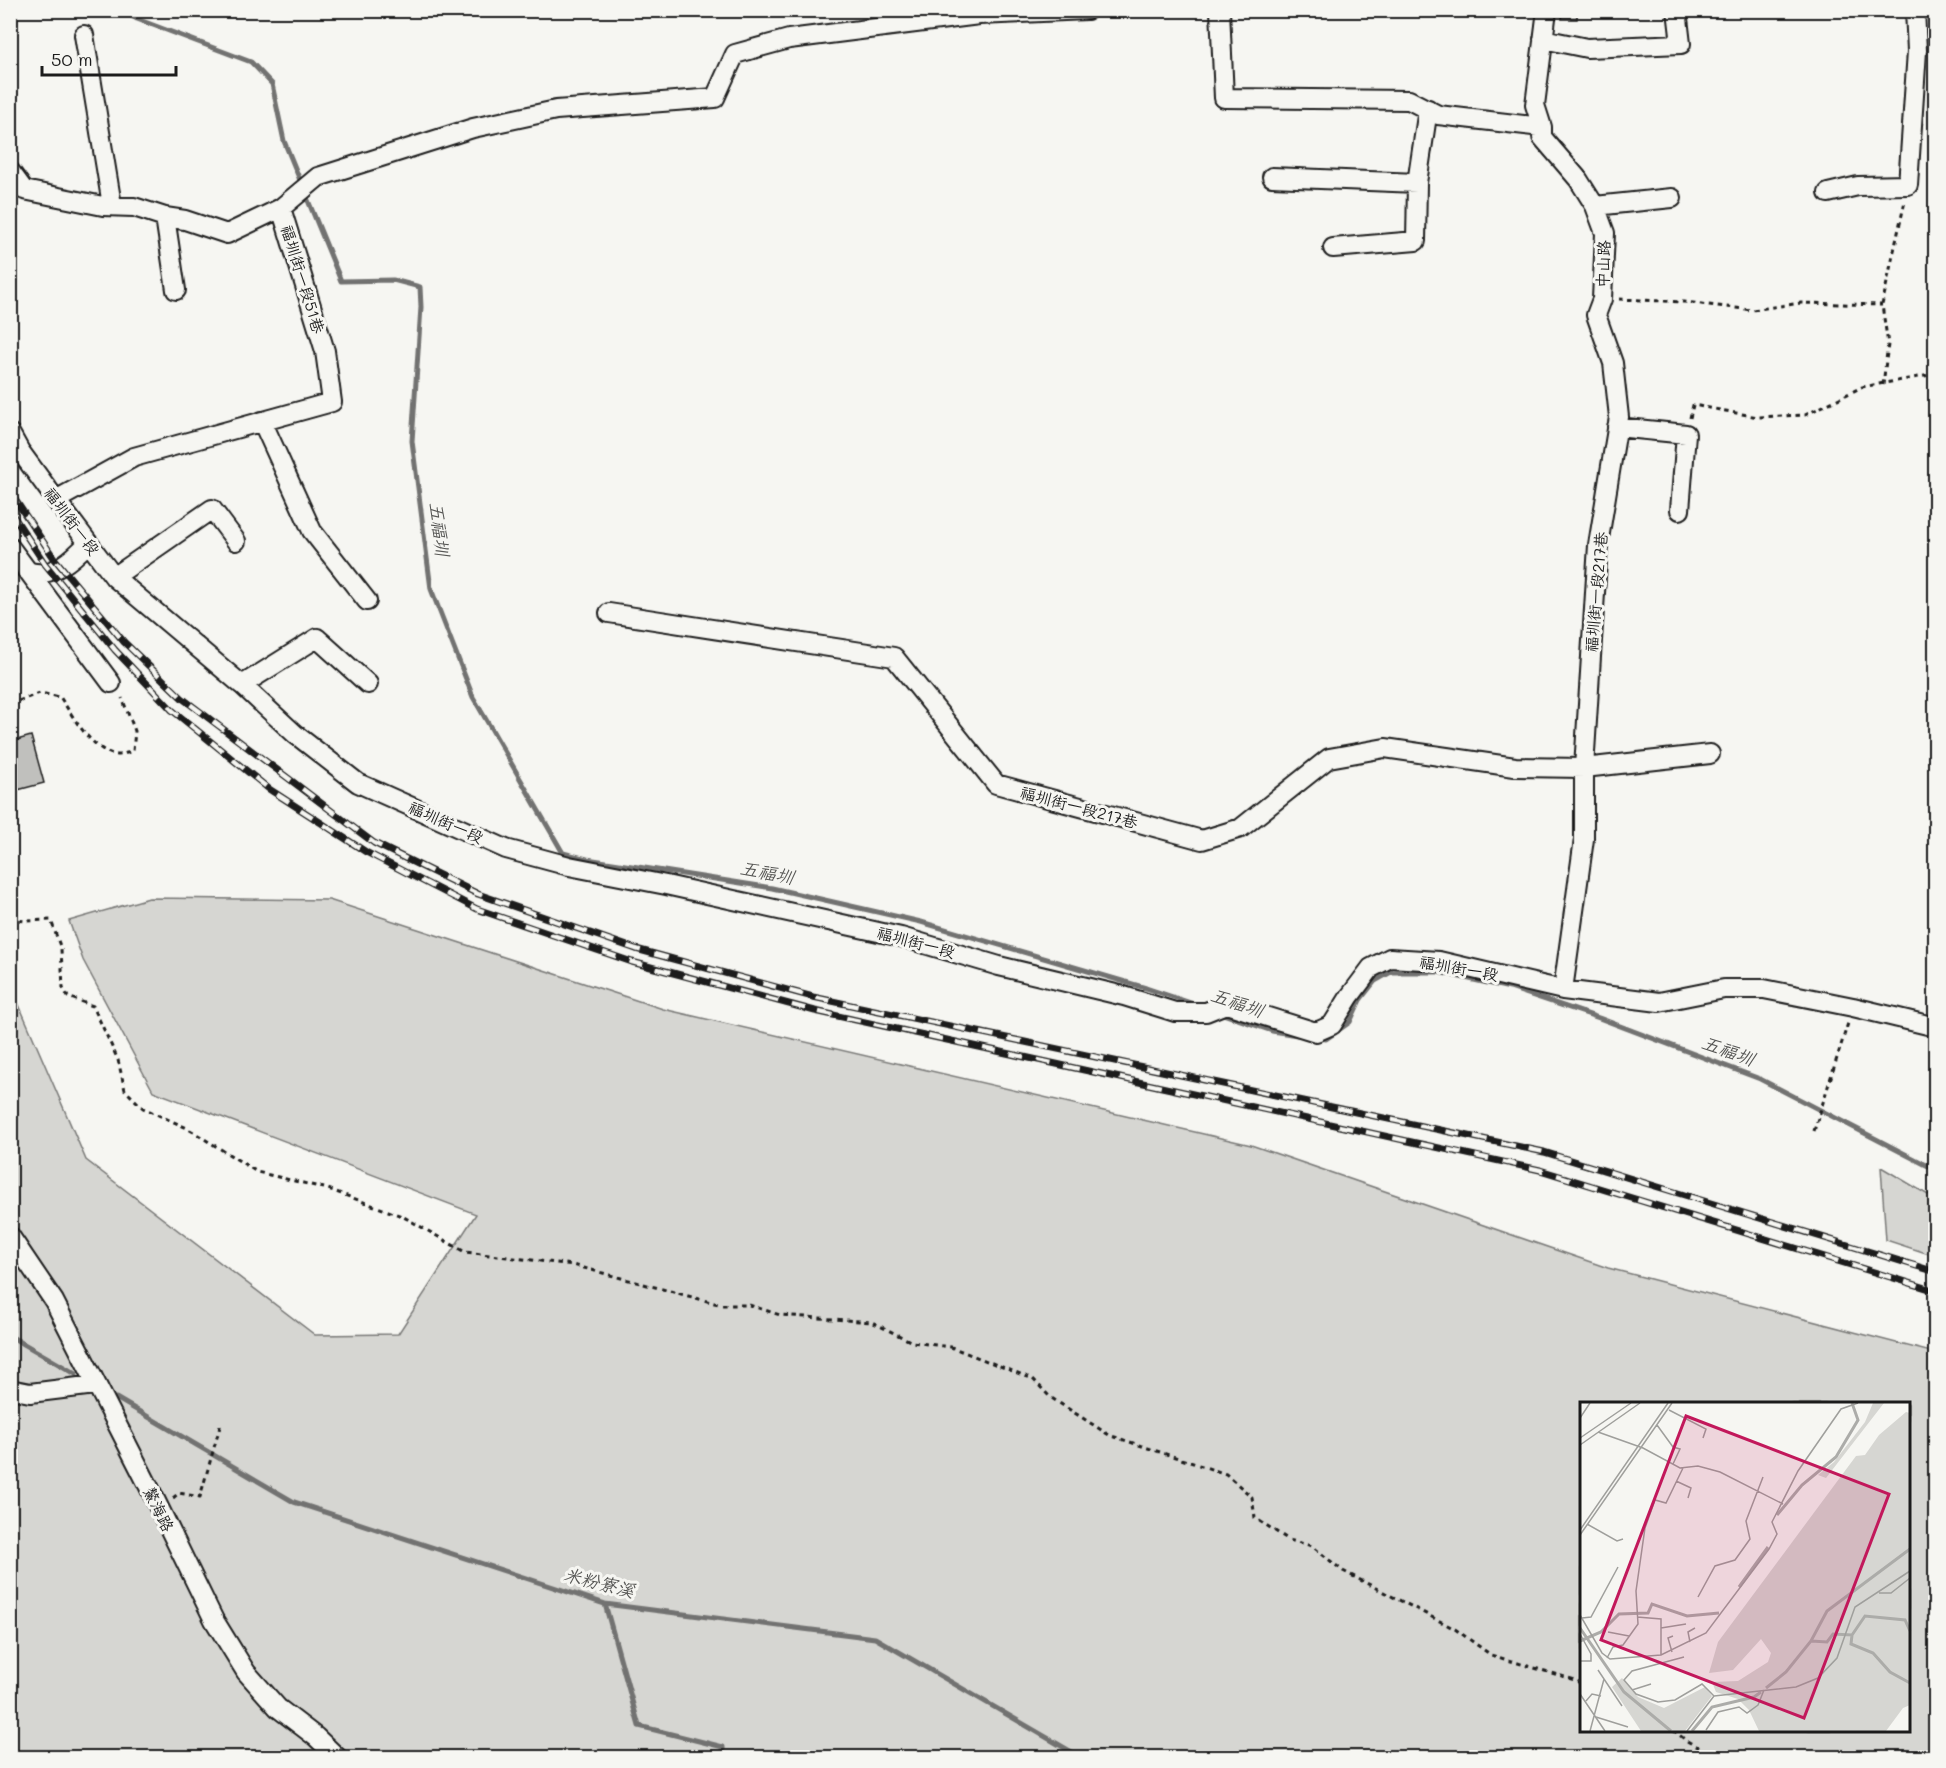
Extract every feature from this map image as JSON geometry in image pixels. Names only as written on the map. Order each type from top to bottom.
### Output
[{"type":"street","points":[[281,208],[318,177],[472,128],[556,110],[715,98],[735,54],[789,39],[979,15],[1087,10]]},
{"type":"street","points":[[1220,10],[1224,98],[1408,100],[1438,115],[1542,127]]},
{"type":"street","name":"中山路","points":[[1547,10],[1535,105],[1542,127],[1542,136],[1578,179],[1595,206],[1605,233],[1602,298],[1596,315],[1613,363],[1618,422]]},
{"type":"street","points":[[1543,39],[1587,48],[1681,44],[1677,10]]},
{"type":"street","points":[[1828,193],[1858,186],[1908,184],[1917,51],[1915,10]]},
{"type":"street","points":[[84,35],[112,205]]},
{"type":"street","points":[[1334,248],[1416,242],[1417,183],[1428,110]]},
{"type":"street","name":"福圳街一段51巷","points":[[10,171],[24,190],[103,206],[134,207],[227,234],[281,208],[325,351],[332,402],[134,457],[56,500]]},
{"type":"street","points":[[1272,177],[1417,183]]},
{"type":"street","points":[[1595,206],[1672,198]]},
{"type":"street","points":[[165,217],[176,290]]},
{"type":"street","points":[[262,421],[312,531],[367,601]]},
{"type":"street","points":[[1618,422],[1686,434],[1680,510]]},
{"type":"street","name":"福圳街一段217巷","points":[[1563,990],[1584,839],[1584,768],[1598,545],[1618,422]]},
{"type":"street","name":"福圳街一段","points":[[10,433],[20,451],[114,577],[242,685],[295,734],[358,783],[506,849],[568,866],[666,885],[901,938],[999,966],[1124,996],[1175,1012],[1206,1011],[1226,1004],[1316,1032],[1332,1025],[1350,996],[1371,969],[1390,958],[1439,961],[1563,990],[1659,1002],[1724,989],[1764,989],[1935,1027]]},
{"type":"street","points":[[114,577],[212,509],[236,541]]},
{"type":"street","points":[[26,570],[34,574],[45,573],[73,559],[88,543]]},
{"type":"street","points":[[10,547],[111,683]]},
{"type":"street","name":"福圳街一段217巷","points":[[609,613],[894,657],[996,784],[1202,840],[1241,828],[1329,758],[1384,748],[1515,767],[1584,768],[1710,754]]},
{"type":"street","points":[[242,685],[317,638],[368,684]]},
{"type":"street","name":"鰲海路","points":[[10,1236],[54,1301],[214,1620],[246,1672],[278,1708],[316,1737],[338,1758]]},
{"type":"street","points":[[10,1389],[30,1393],[95,1385]]},
{"type":"path","points":[[1883,385],[1888,344],[1882,305],[1908,184]]},
{"type":"path","points":[[1602,298],[1684,302],[1752,310],[1801,303],[1882,305]]},
{"type":"path","points":[[1686,434],[1693,405],[1758,417],[1805,416],[1862,387],[1935,374]]},
{"type":"path","points":[[10,704],[40,693],[60,697],[81,729],[102,750],[120,755],[133,751],[135,731],[121,695],[111,683]]},
{"type":"path","points":[[10,919],[51,920],[61,949],[63,988],[68,998],[93,1006],[118,1060],[125,1090],[143,1108],[187,1128],[257,1172],[328,1189],[402,1216],[465,1252],[573,1265],[722,1305],[749,1305],[780,1315],[872,1322],[912,1342],[951,1347],[1033,1379],[1050,1397],[1109,1435],[1226,1474],[1252,1497],[1256,1518],[1289,1540],[1312,1546],[1343,1571],[1455,1629],[1491,1655],[1580,1683]]},
{"type":"path","points":[[1814,1131],[1853,1007]]},
{"type":"path","points":[[1930,1078],[1935,1066]]},
{"type":"path","points":[[172,1500],[179,1493],[200,1497],[221,1423]]},
{"type":"path","points":[[1674,1732],[1718,1758]]},
{"type":"shaded area","points":[[149,898],[329,900],[663,1009],[1251,1145],[1608,1268],[1935,1353],[1935,1757],[11,1757],[10,984],[86,1160],[315,1335],[398,1334],[476,1214],[153,1091],[83,960],[69,921]]},
{"type":"shaded area","points":[[1881,1167],[1935,1199],[1935,1256],[1886,1240]]},
{"type":"building","points":[[1563,10],[1577,10],[1577,19],[1562,19]]},
{"type":"building","points":[[31,736],[44,783],[10,792],[10,742]]},
{"type":"waterway","name":"五福圳","points":[[121,10],[137,19],[251,62],[272,84],[284,141],[302,185]]},
{"type":"waterway","name":"五福圳","points":[[305,193],[341,281],[393,280],[420,287],[421,307],[412,441],[431,589],[473,697],[563,853],[587,859],[772,888],[921,922],[1197,1005]]},
{"type":"waterway","name":"五福圳","points":[[1318,1038],[1326,1039],[1350,1022],[1360,1000],[1375,981],[1391,972],[1438,972],[1510,988],[1599,1018],[1760,1079],[1936,1170]]},
{"type":"waterway","name":"五福圳","points":[[1220,1013],[1272,1031],[1297,1035]]},
{"type":"waterway","name":"米粉寮溪","points":[[10,1336],[76,1374]]},
{"type":"waterway","name":"米粉寮溪","points":[[116,1398],[294,1502],[605,1604],[875,1638],[1082,1758]]},
{"type":"waterway","points":[[605,1604],[639,1726],[723,1747],[723,1758]]},
{"type":"railway","points":[[10,492],[54,558],[73,581],[124,642],[182,698],[374,843],[478,894],[636,949],[813,997],[1544,1152],[1936,1272]]},
{"type":"railway","points":[[10,511],[45,564],[115,650],[172,710],[269,789],[366,852],[477,909],[632,962],[815,1011],[1540,1170],[1936,1291]]}]
